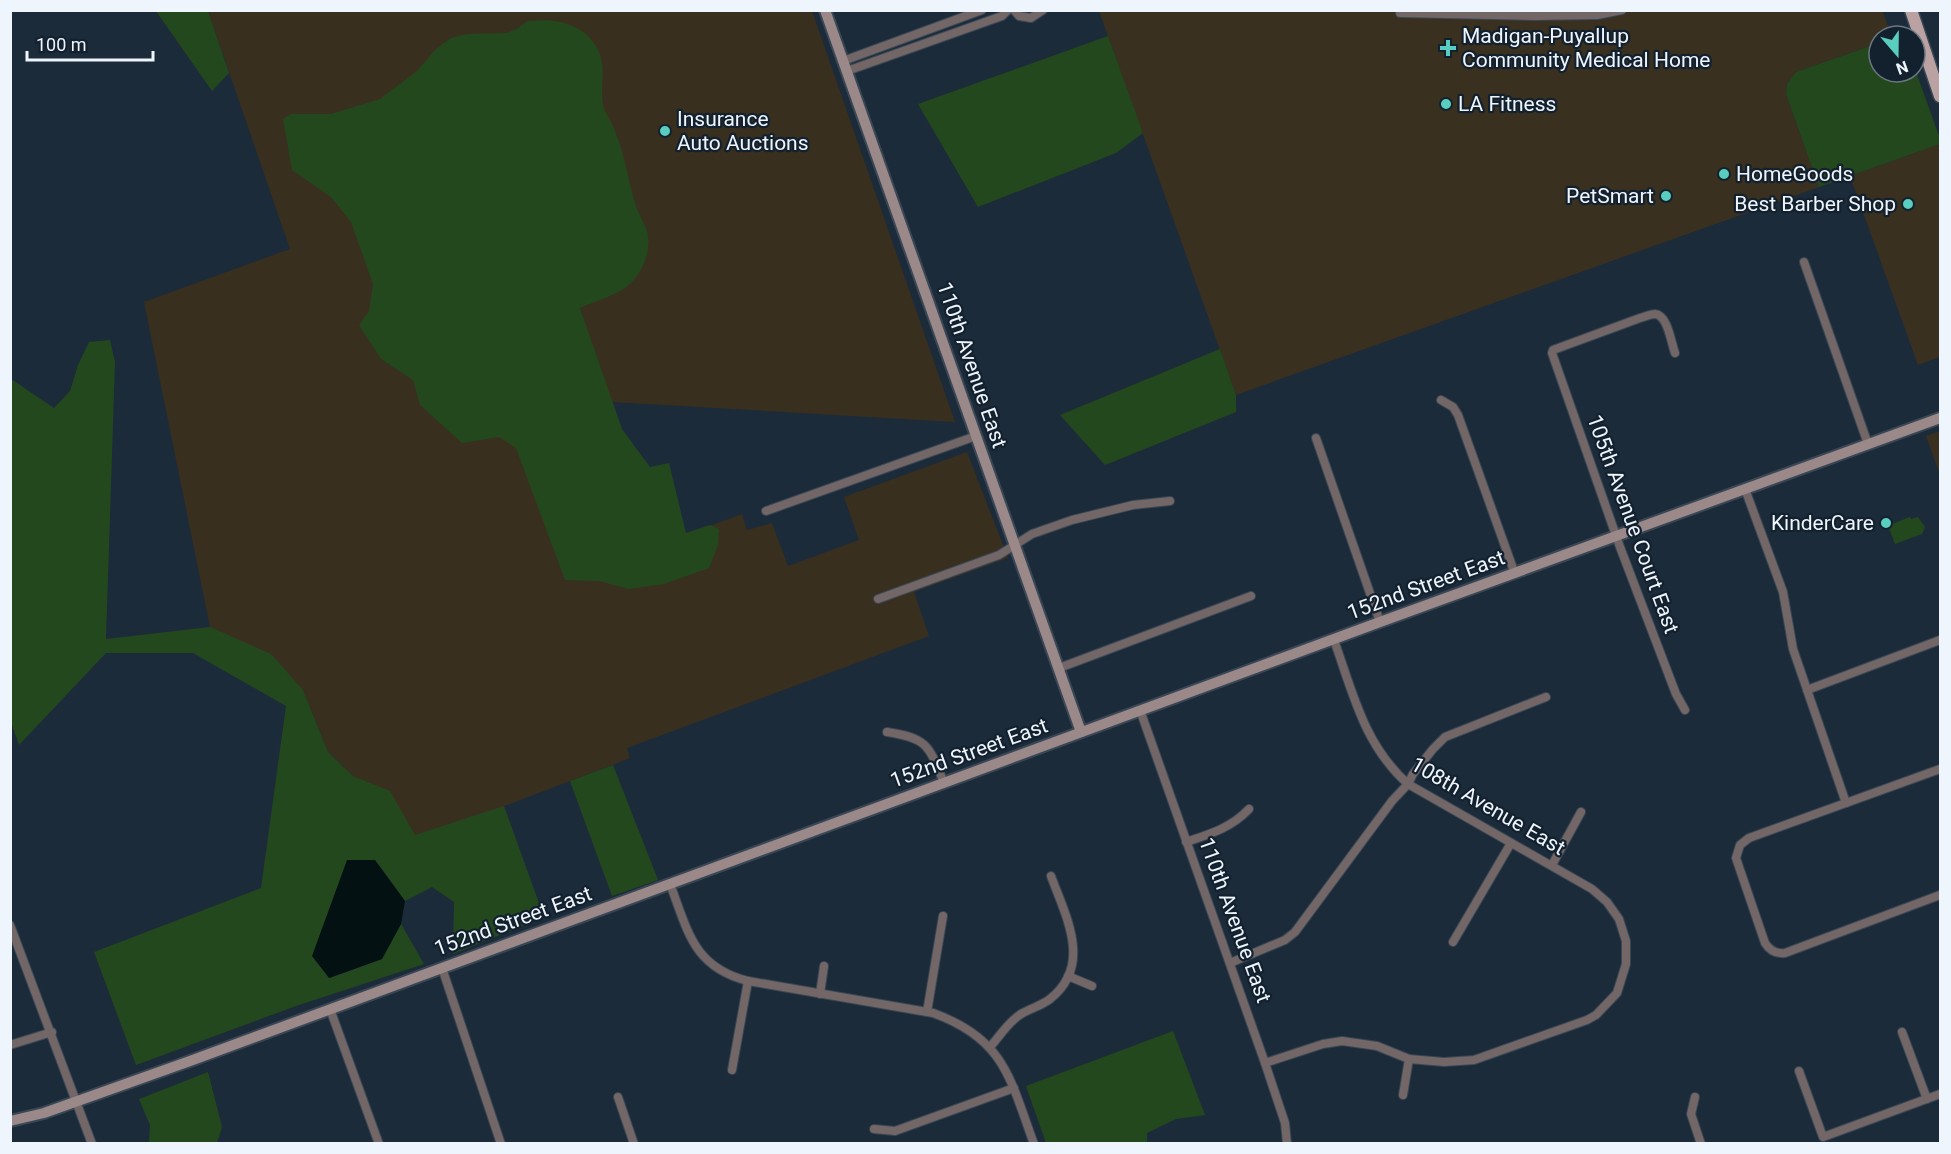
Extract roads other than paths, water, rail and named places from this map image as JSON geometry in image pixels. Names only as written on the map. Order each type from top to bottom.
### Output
[{"type":"main road","name":"110th Avenue East","points":[[825,10],[1081,732]]},
{"type":"main road","points":[[1911,10],[1941,96]]},
{"type":"main road","name":"152nd Street East","points":[[10,1120],[44,1113],[442,969],[1140,710],[1941,418]]},
{"type":"street","points":[[845,66],[982,10]]},
{"type":"street","points":[[845,66],[1002,16],[1008,10]]},
{"type":"street","points":[[1014,10],[1019,16],[1031,18],[1043,10]]},
{"type":"street","points":[[1400,14],[1597,15],[1622,10]]},
{"type":"street","points":[[1804,261],[1868,444]]},
{"type":"street","name":"105th Avenue Court East","points":[[1675,352],[1665,323],[1655,314],[1553,350],[1553,359],[1676,694],[1685,710]]},
{"type":"street","points":[[1441,400],[1448,402],[1458,415],[1515,574]]},
{"type":"street","points":[[766,511],[976,436]]},
{"type":"street","points":[[1316,438],[1380,622]]},
{"type":"street","points":[[1745,489],[1783,592],[1793,649],[1846,803]]},
{"type":"street","points":[[878,599],[999,555],[1032,534],[1105,511],[1170,501]]},
{"type":"street","points":[[1059,668],[1251,596]]},
{"type":"street","name":"108th Avenue East","points":[[1334,639],[1362,718],[1375,746],[1386,762],[1408,784],[1592,889],[1614,911],[1626,941],[1626,964],[1619,988],[1604,1007],[1587,1020],[1474,1060],[1444,1062],[1409,1059]]},
{"type":"street","points":[[1807,690],[1941,640]]},
{"type":"street","points":[[1230,963],[1285,940],[1295,932],[1392,801],[1445,737],[1546,697]]},
{"type":"street","name":"110th Avenue East","points":[[1140,710],[1265,1063],[1285,1124],[1287,1143]]},
{"type":"street","points":[[887,732],[910,736],[923,743],[933,757],[944,783]]},
{"type":"street","points":[[1941,769],[1749,838],[1738,849],[1736,858],[1765,943],[1773,951],[1785,953],[1941,896]]},
{"type":"street","points":[[1186,842],[1228,827],[1239,820],[1249,809]]},
{"type":"street","points":[[1552,865],[1581,812]]},
{"type":"street","points":[[1453,942],[1511,843]]},
{"type":"street","points":[[990,1047],[1013,1020],[1057,993],[1068,976],[1073,960],[1073,939],[1051,876]]},
{"type":"street","points":[[670,884],[692,940],[704,959],[724,973],[747,981],[927,1012],[958,1023],[978,1036],[990,1047],[1008,1073],[1034,1143]]},
{"type":"street","points":[[927,1012],[943,916]]},
{"type":"street","points":[[10,925],[92,1143]]},
{"type":"street","points":[[820,994],[824,966]]},
{"type":"street","points":[[442,969],[501,1143]]},
{"type":"street","points":[[1068,976],[1092,986]]},
{"type":"street","points":[[732,1071],[747,981]]},
{"type":"street","points":[[330,1009],[379,1143]]},
{"type":"street","points":[[10,1045],[52,1032]]},
{"type":"street","points":[[1902,1032],[1927,1099]]},
{"type":"street","points":[[1265,1063],[1308,1048],[1342,1041],[1377,1046],[1409,1059],[1403,1095]]},
{"type":"street","points":[[1799,1071],[1823,1137],[1941,1094]]},
{"type":"street","points":[[874,1129],[895,1131],[1014,1088]]},
{"type":"street","points":[[618,1097],[634,1143]]},
{"type":"street","points":[[1695,1097],[1691,1114],[1701,1143]]},
{"type":"place","name":"Madigan-Puyallup Community Medical Home","points":[[1448,48]]},
{"type":"place","name":"LA Fitness","points":[[1446,104]]},
{"type":"place","name":"Insurance Auto Auctions","points":[[665,131]]},
{"type":"place","name":"HomeGoods","points":[[1724,174]]},
{"type":"place","name":"PetSmart","points":[[1666,196]]},
{"type":"place","name":"Best Barber Shop","points":[[1908,204]]},
{"type":"place","name":"KinderCare","points":[[1886,523]]}]
